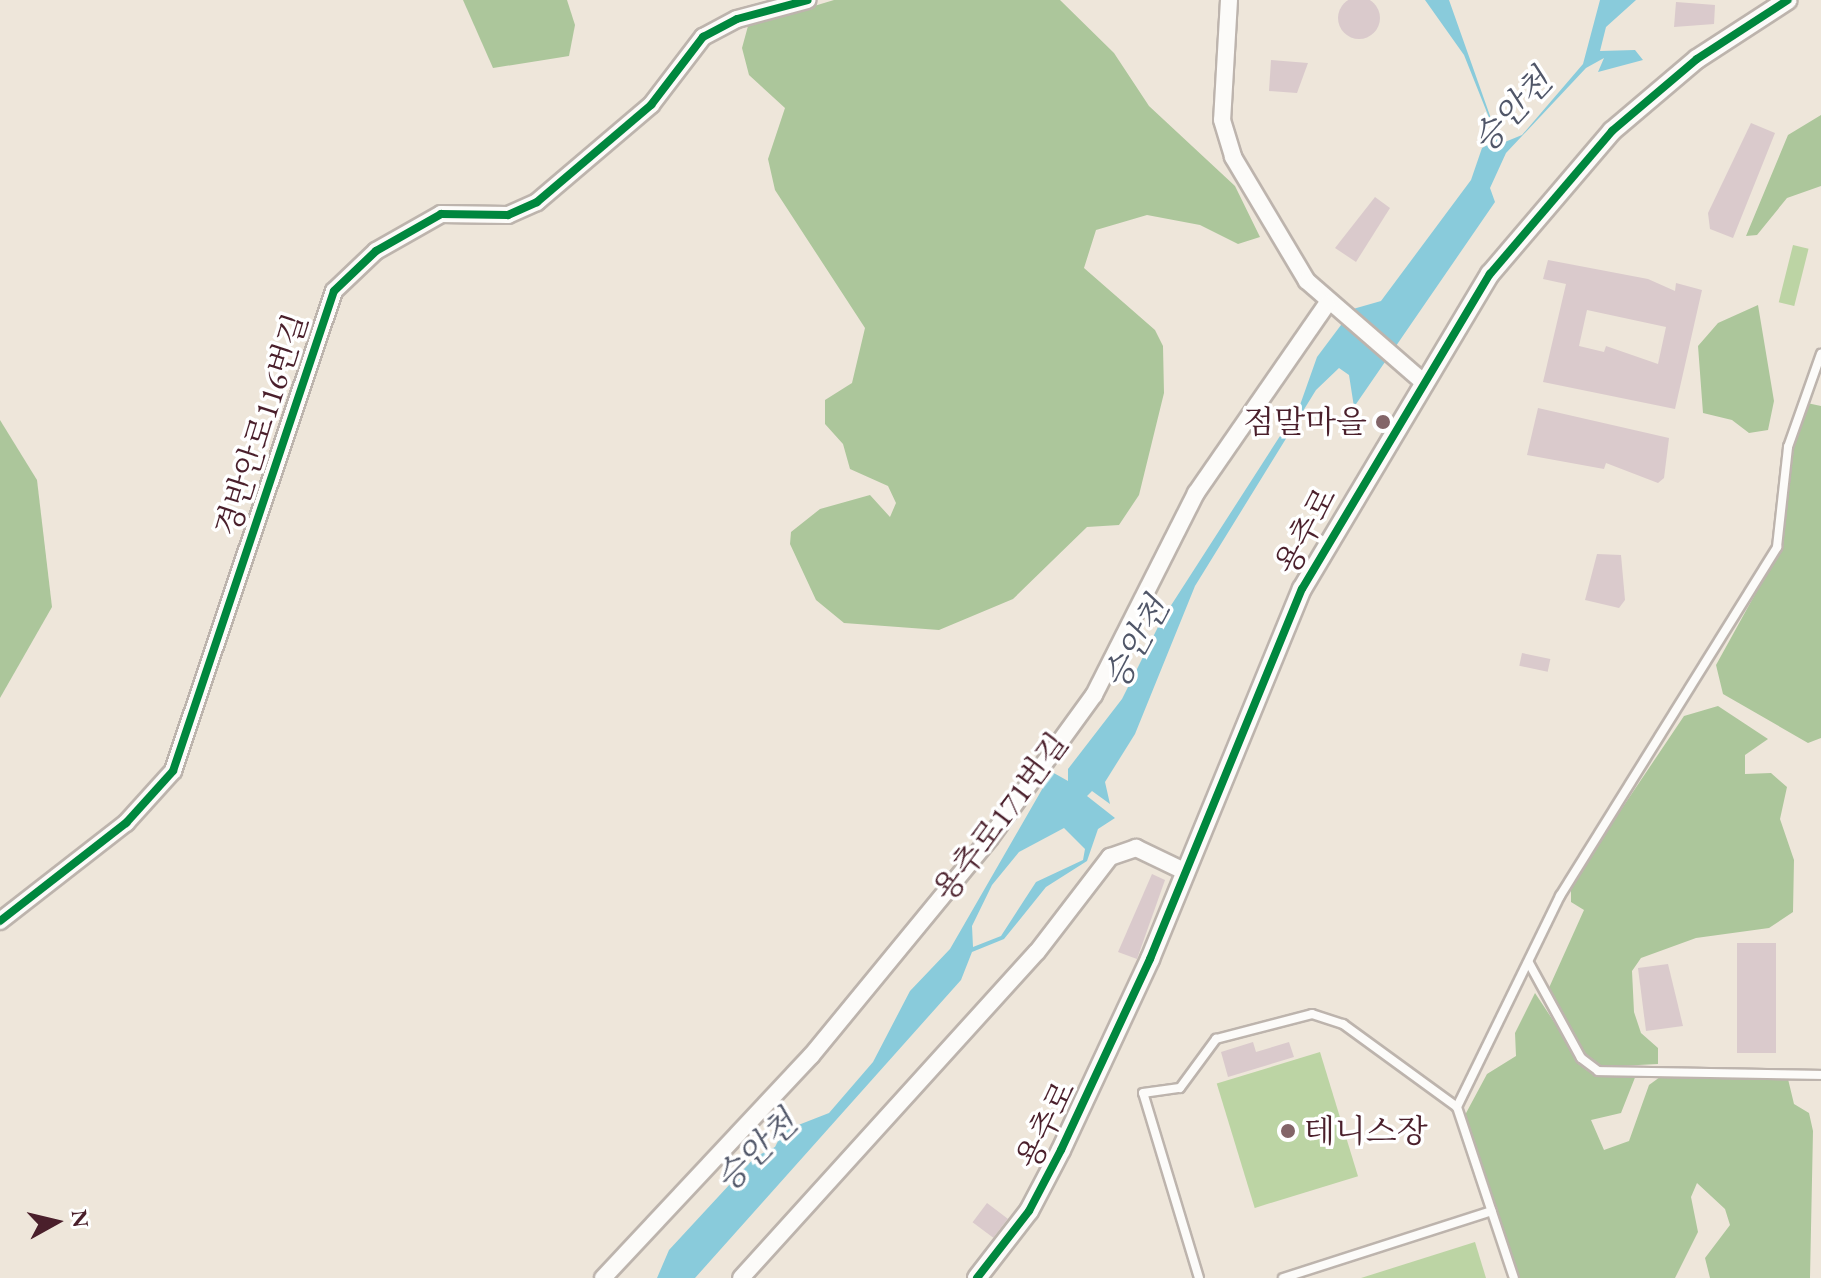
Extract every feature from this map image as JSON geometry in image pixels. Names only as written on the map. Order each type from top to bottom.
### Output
[{"type":"street","name":"경반안로116번길","points":[[0,921],[126,823],[173,771],[334,291],[376,251],[441,214],[508,215],[537,202],[651,105],[703,37],[737,19],[808,0]]},
{"type":"street","points":[[1229,0],[1222,95],[1227,142],[1327,304],[1423,382]]},
{"type":"street","name":"용추로","points":[[977,1278],[1049,1174],[1186,872],[1302,589],[1490,274],[1612,131],[1697,59],[1788,0]]},
{"type":"street","name":"용추로171번길","points":[[603,1278],[811,1056],[990,838],[1094,695],[1203,481],[1327,304]]},
{"type":"street","points":[[741,1278],[1037,952],[1110,857],[1136,848],[1186,872]]},
{"type":"lane","points":[[1457,1107],[1574,872],[1777,547],[1788,447],[1821,354]]},
{"type":"lane","points":[[1529,963],[1581,1058],[1598,1071],[1821,1075]]},
{"type":"lane","points":[[1199,1278],[1143,1093],[1180,1088],[1216,1039],[1322,1015],[1457,1107],[1514,1278]]},
{"type":"lane","points":[[1283,1278],[1492,1211]]},
{"type":"green space","points":[[463,0],[567,0],[575,25],[569,56],[493,68]]},
{"type":"green space","points":[[834,0],[1060,0],[1114,53],[1149,106],[1235,186],[1260,237],[1238,244],[1200,225],[1147,215],[1096,230],[1084,268],[1155,330],[1163,346],[1164,393],[1139,495],[1119,525],[1087,527],[1013,599],[939,630],[844,623],[816,600],[790,544],[791,532],[820,509],[870,495],[890,517],[896,503],[888,486],[850,469],[843,444],[825,424],[825,400],[852,383],[865,328],[775,190],[768,159],[785,108],[749,75],[742,48],[748,26]]},
{"type":"green space","points":[[1821,115],[1821,186],[1787,198],[1757,235],[1746,236],[1788,135]]},
{"type":"green space","points":[[1793,245],[1809,249],[1794,306],[1779,302]]},
{"type":"green space","points":[[1758,305],[1774,401],[1768,430],[1749,433],[1732,420],[1703,413],[1698,346],[1718,323]]},
{"type":"green space","points":[[1807,403],[1821,406],[1821,738],[1808,743],[1723,694],[1716,665],[1780,549],[1790,448]]},
{"type":"green space","points":[[0,420],[37,480],[52,607],[0,698]]},
{"type":"green space","points":[[1718,706],[1768,739],[1745,755],[1745,774],[1771,773],[1787,787],[1780,819],[1794,860],[1793,912],[1769,928],[1696,938],[1641,958],[1632,971],[1634,1012],[1641,1033],[1658,1048],[1658,1064],[1600,1067],[1584,1057],[1548,990],[1584,910],[1571,902],[1571,884],[1684,716]]},
{"type":"green space","points":[[1535,993],[1586,1070],[1636,1075],[1621,1113],[1591,1120],[1604,1150],[1629,1141],[1649,1085],[1660,1077],[1788,1079],[1794,1104],[1809,1113],[1813,1131],[1810,1278],[1710,1278],[1705,1258],[1730,1225],[1725,1209],[1697,1183],[1691,1197],[1698,1232],[1675,1278],[1518,1278],[1465,1115],[1487,1074],[1516,1056],[1515,1033]]},
{"type":"green space","name":"테니스장","points":[[1320,1052],[1358,1176],[1255,1208],[1217,1084]]},
{"type":"green space","points":[[1475,1242],[1486,1278],[1361,1278]]},
{"type":"water","points":[[1425,0],[1449,0],[1500,144],[1522,135],[1583,64],[1600,0],[1636,0],[1606,27],[1600,51],[1635,50],[1643,60],[1598,72],[1604,58],[1586,68],[1506,153],[1490,188],[1495,202],[1354,407],[1349,375],[1339,368],[1316,390],[1195,586],[1135,734],[1105,782],[1110,804],[1092,791],[1087,796],[1115,818],[1098,829],[1087,861],[1046,887],[1004,939],[972,952],[961,980],[695,1278],[657,1278],[669,1250],[755,1157],[775,1147],[783,1131],[829,1113],[873,1062],[910,991],[950,949],[1052,772],[1068,781],[1068,769],[1122,699],[1161,621],[1300,405],[1317,357],[1353,309],[1381,301],[1471,180],[1482,148],[1493,142],[1492,125],[1464,55]],"holes":[[[1064,828],[1085,849],[1083,860],[1036,882],[1001,936],[973,947],[972,926],[992,885],[1019,852]]]},
{"type":"building","points":[[1359,-3],[1374,3],[1380,18],[1374,33],[1359,39],[1344,33],[1338,18],[1344,3]]},
{"type":"building","points":[[1676,2],[1715,5],[1714,24],[1674,27]]},
{"type":"building","points":[[1271,60],[1308,63],[1297,93],[1269,91]]},
{"type":"building","points":[[1751,123],[1775,133],[1733,238],[1710,229],[1708,213]]},
{"type":"building","points":[[1375,197],[1390,208],[1356,262],[1335,248]]},
{"type":"building","points":[[1548,260],[1648,279],[1675,291],[1676,283],[1702,290],[1675,409],[1543,382],[1566,284],[1543,279]],"holes":[[[1587,310],[1666,327],[1658,364],[1606,346],[1604,352],[1579,346]]]},
{"type":"building","points":[[1538,408],[1669,438],[1664,478],[1658,483],[1606,463],[1604,469],[1527,455]]},
{"type":"building","points":[[1597,554],[1621,555],[1625,600],[1619,608],[1585,600]]},
{"type":"building","points":[[1522,653],[1550,659],[1548,672],[1519,666]]},
{"type":"building","points":[[1152,874],[1165,880],[1137,959],[1118,952]]},
{"type":"building","points":[[1737,943],[1776,943],[1776,1053],[1737,1053]]},
{"type":"building","points":[[1668,964],[1683,1026],[1646,1031],[1638,968]]},
{"type":"building","points":[[1253,1042],[1256,1052],[1289,1042],[1294,1057],[1228,1077],[1221,1052]]},
{"type":"building","points":[[987,1203],[1008,1219],[993,1238],[973,1222]]},
{"type":"cycle path","points":[[0,921],[126,823],[173,771],[334,291],[376,251],[441,214],[508,215],[537,202],[651,105],[703,37],[737,19],[808,0]]},
{"type":"cycle path","points":[[977,1278],[1029,1211],[1061,1150],[1150,959],[1302,589],[1490,274],[1612,131],[1697,59],[1788,0]]},
{"type":"place","name":"점말마을","points":[[1383,422]]},
{"type":"place","name":"테니스장","points":[[1288,1131]]},
{"type":"water label","name":"승안천","points":[[1512,111]]},
{"type":"water label","name":"승안천","points":[[1136,643]]},
{"type":"water label","name":"승안천","points":[[756,1151]]}]
